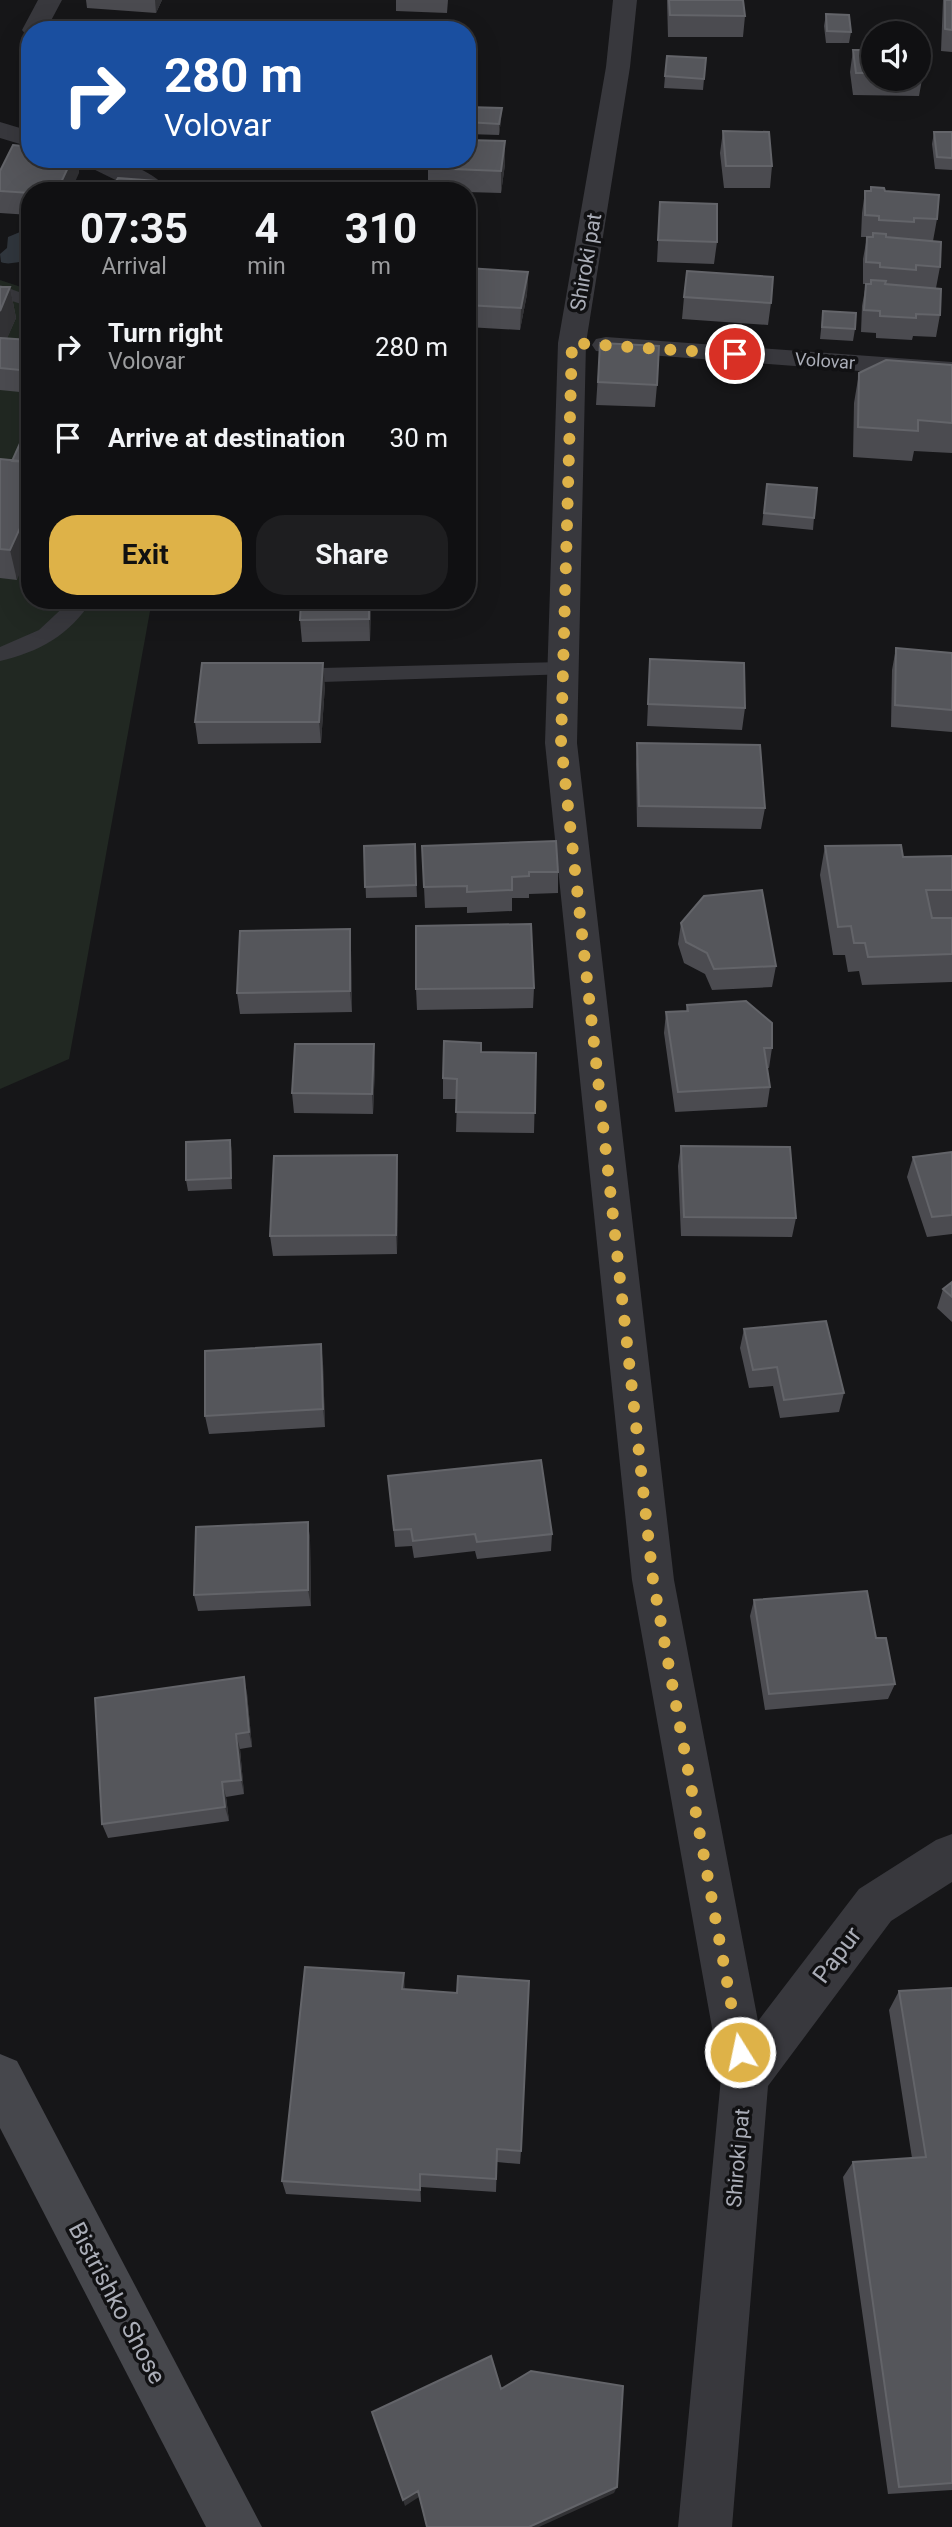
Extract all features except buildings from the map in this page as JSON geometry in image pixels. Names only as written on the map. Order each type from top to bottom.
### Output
[{"type":"street","points":[[39,21],[50,0]]},
{"type":"street","name":"Shiroki pat","points":[[625,0],[618,68],[572,343],[561,743],[653,1580],[745,2078],[705,2527]]},
{"type":"street","points":[[0,130],[21,136]]},
{"type":"street","points":[[113,168],[142,182]]},
{"type":"street","name":"Volovar","points":[[572,343],[952,370]]},
{"type":"street","name":"Papur","points":[[745,2078],[875,1905],[952,1856]]},
{"type":"street","name":"Bistrishko Shose","points":[[0,2078],[235,2527]]},
{"type":"lane","points":[[0,291],[21,299]]},
{"type":"lane","points":[[0,654],[15,651],[47,637],[69,619],[76,609]]},
{"type":"lane","points":[[322,675],[564,669]]},
{"type":"shaded area","points":[[21,232],[21,262],[1,262],[0,254],[7,248],[8,237]]},
{"type":"shaded area","points":[[0,280],[21,287],[21,609],[150,609],[69,1059],[0,1089]]},
{"type":"route","points":[[735,354],[572,343],[561,743],[653,1580],[740,2052]]}]
